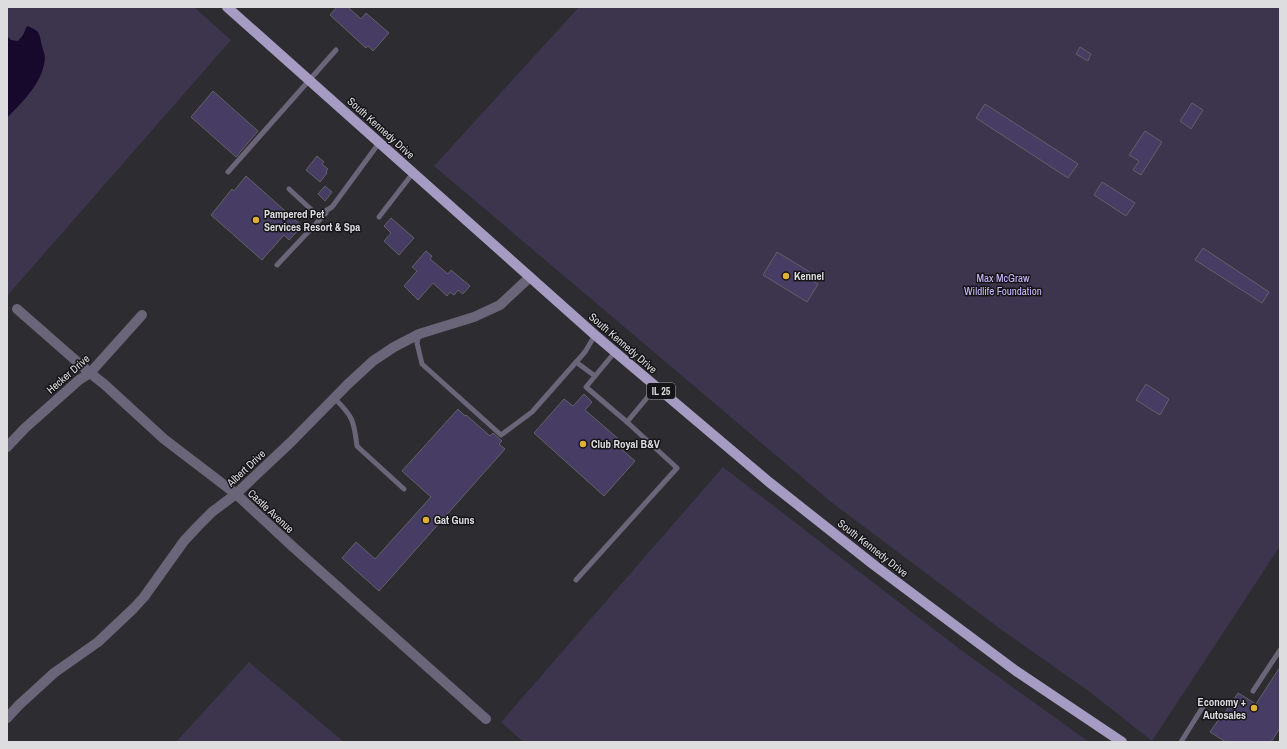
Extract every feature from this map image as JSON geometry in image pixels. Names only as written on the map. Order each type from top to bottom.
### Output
[{"type":"main road","name":"South Kennedy Drive","points":[[227,7],[595,335],[769,482],[874,565],[1030,681],[1122,742]]},
{"type":"street","name":"Albert Drive","points":[[7,718],[54,673],[92,646],[134,608],[144,597],[184,541],[212,512],[236,494],[291,442],[361,372],[383,353],[419,334],[474,317],[500,305],[530,278]]},
{"type":"street","name":"Castle Avenue","points":[[17,309],[104,384],[164,439],[236,494],[486,719]]},
{"type":"street","name":"Hecker Drive","points":[[7,447],[25,428],[79,380],[90,373],[142,316]]},
{"type":"lane","points":[[228,172],[336,50]]},
{"type":"lane","points":[[277,265],[332,207],[379,143]]},
{"type":"lane","points":[[379,217],[413,173]]},
{"type":"lane","points":[[289,189],[315,213],[319,214],[325,212],[332,207]]},
{"type":"lane","points":[[419,334],[417,343],[422,364],[501,434],[532,412],[585,352],[595,335]]},
{"type":"lane","points":[[576,580],[677,468],[586,387],[615,352]]},
{"type":"lane","points":[[576,362],[594,376]]},
{"type":"lane","points":[[627,422],[656,387]]},
{"type":"lane","points":[[334,398],[347,410],[352,419],[355,428],[357,446],[404,489]]},
{"type":"lane","points":[[1253,691],[1280,650]]},
{"type":"lane","points":[[1181,742],[1204,706]]},
{"type":"green space","points":[[7,7],[194,7],[231,40],[7,296]]},
{"type":"green space","name":"Max McGraw Wildlife Foundation","points":[[579,7],[1280,7],[1280,546],[1152,741],[1090,692],[999,628],[831,502],[434,166]]},
{"type":"green space","points":[[723,467],[961,650],[1089,742],[523,742],[501,722]]},
{"type":"green space","points":[[249,662],[344,742],[176,742]]},
{"type":"shaded area","points":[[27,26],[39,33],[45,57],[43,67],[40,76],[31,91],[7,118],[7,36],[11,40],[18,41],[23,35]]},
{"type":"building","points":[[337,7],[348,7],[361,19],[366,13],[389,33],[373,51],[368,46],[366,48],[330,15]]},
{"type":"building","points":[[1080,47],[1091,54],[1088,61],[1076,54]]},
{"type":"building","points":[[213,91],[258,131],[236,157],[191,117]]},
{"type":"building","points":[[1192,103],[1203,110],[1191,129],[1180,121]]},
{"type":"building","points":[[985,104],[1078,164],[1068,178],[976,118]]},
{"type":"building","points":[[1145,131],[1162,142],[1141,175],[1133,170],[1139,161],[1129,155]]},
{"type":"building","points":[[317,156],[324,162],[322,164],[328,169],[326,172],[327,173],[320,182],[306,170]]},
{"type":"building","name":"Pampered Pet Services Resort & Spa","points":[[246,176],[302,226],[289,240],[284,235],[262,260],[211,215],[232,189],[234,191]]},
{"type":"building","points":[[1102,182],[1135,203],[1126,216],[1094,195]]},
{"type":"building","points":[[325,186],[332,192],[325,201],[318,194]]},
{"type":"building","points":[[391,218],[414,238],[399,255],[384,241],[391,233],[384,226]]},
{"type":"building","points":[[1203,248],[1269,292],[1262,303],[1195,260]]},
{"type":"building","points":[[426,251],[432,256],[430,259],[448,274],[451,270],[470,286],[463,294],[458,290],[454,295],[450,292],[447,296],[433,283],[418,300],[404,286],[417,271],[412,267]]},
{"type":"building","name":"Kennel","points":[[777,252],[810,272],[806,277],[818,284],[807,302],[763,275]]},
{"type":"building","points":[[1146,384],[1169,399],[1160,415],[1136,400]]},
{"type":"building","name":"Club Royal B&V","points":[[584,394],[592,402],[585,410],[622,442],[618,446],[635,461],[604,496],[534,433],[564,399],[573,406]]},
{"type":"building","name":"Gat Guns","points":[[458,409],[490,436],[493,433],[502,441],[499,444],[505,449],[379,591],[342,558],[356,542],[375,559],[431,497],[402,471]]},
{"type":"building","name":"Economy + Autosales","points":[[1280,667],[1280,728],[1271,742],[1226,742],[1210,732],[1238,693],[1256,704]]},
{"type":"place","name":"Pampered Pet Services Resort & Spa","points":[[256,220]]},
{"type":"place","name":"Kennel","points":[[786,276]]},
{"type":"place","name":"Club Royal B&V","points":[[583,444]]},
{"type":"place","name":"Gat Guns","points":[[426,520]]},
{"type":"place","name":"Economy + Autosales","points":[[1254,708]]}]
